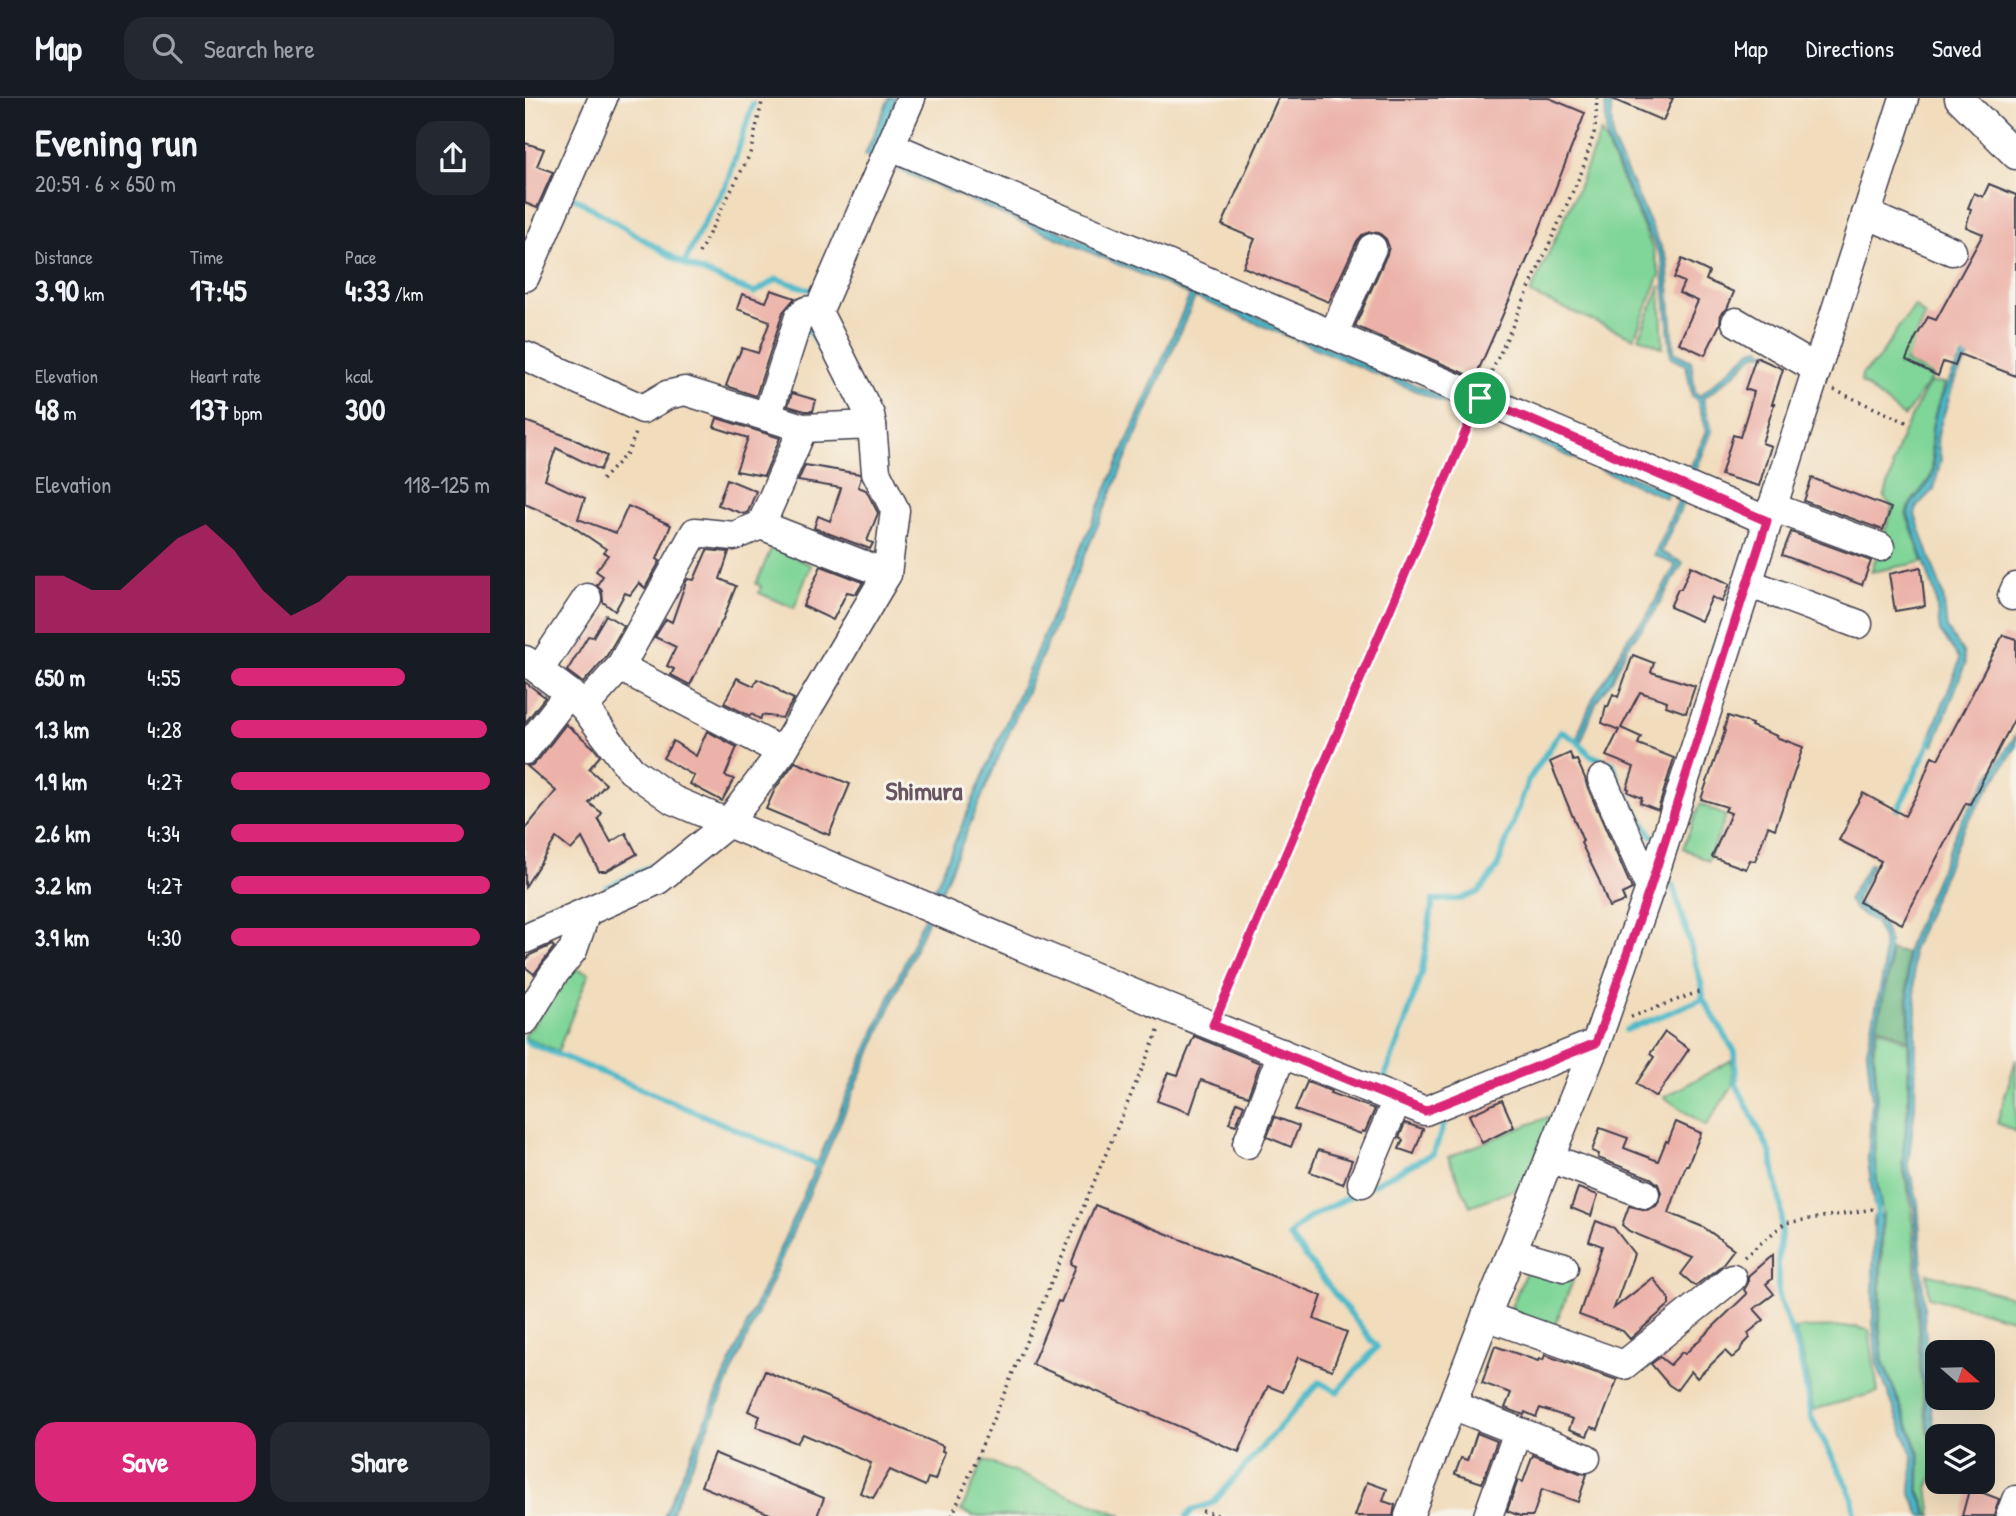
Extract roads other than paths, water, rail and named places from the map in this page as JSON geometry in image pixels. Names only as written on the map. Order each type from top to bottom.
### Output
[{"type":"street","points":[[525,277],[603,98]]},
{"type":"street","points":[[818,312],[911,98]]},
{"type":"street","points":[[1409,1516],[1599,1034],[1650,888],[1904,98]]},
{"type":"street","points":[[1959,98],[2016,155]]},
{"type":"street","points":[[891,146],[1480,398],[1770,514],[1880,547]]},
{"type":"street","points":[[1866,214],[1952,251]]},
{"type":"street","points":[[1332,335],[1372,248]]},
{"type":"street","points":[[525,939],[658,880],[727,824],[782,752],[887,575],[895,510],[876,472],[870,415],[818,312],[811,309],[803,311],[799,317],[767,417]]},
{"type":"street","points":[[1736,322],[1815,375]]},
{"type":"street","points":[[525,356],[643,409],[667,395],[685,391],[803,428],[872,425]]},
{"type":"street","points":[[761,526],[803,428]]},
{"type":"street","points":[[525,750],[577,700],[620,667],[695,532],[734,536],[761,526],[887,575]]},
{"type":"street","points":[[1748,583],[1858,624]]},
{"type":"street","points":[[587,598],[532,665],[577,700],[631,770],[673,800],[727,824],[1168,1008],[1425,1111],[1599,1034]]},
{"type":"street","points":[[620,667],[782,752]]},
{"type":"street","points":[[1602,779],[1650,888]]},
{"type":"street","points":[[525,1020],[552,975],[573,950],[586,912]]},
{"type":"street","points":[[1247,1144],[1282,1053]]},
{"type":"street","points":[[1362,1183],[1397,1100]]},
{"type":"street","points":[[1550,1157],[1645,1194]]},
{"type":"street","points":[[1512,1252],[1564,1267]]},
{"type":"street","points":[[1486,1316],[1624,1366],[1735,1271]]},
{"type":"street","points":[[1452,1405],[1586,1458]]},
{"type":"street","points":[[1488,1516],[1518,1432]]},
{"type":"street","points":[[2010,1516],[2016,1500]]},
{"type":"water","points":[[889,98],[896,98],[875,159],[865,155]]},
{"type":"water","points":[[1605,98],[1610,98],[1613,142],[1667,260],[1674,352],[1691,361],[1695,392],[1700,396],[1752,350],[1760,348],[1769,353],[1751,357],[1703,399],[1712,431],[1692,480],[1686,477],[1707,431],[1697,400],[1692,396],[1686,365],[1671,358],[1662,259],[1607,142]]},
{"type":"water","points":[[895,160],[1466,407],[1463,411],[1195,297],[939,897],[932,895],[1190,295],[892,167]]},
{"type":"water","points":[[1967,349],[1973,351],[1955,379],[1939,429],[1937,441],[1941,459],[1934,489],[1917,506],[1915,515],[1943,595],[1947,629],[1963,652],[1965,664],[1934,745],[1928,742],[1959,658],[1940,631],[1935,594],[1908,514],[1913,502],[1931,479],[1935,416],[1949,380]]},
{"type":"water","points":[[1489,415],[1669,492],[1666,498],[1487,421]]},
{"type":"water","points":[[1680,497],[1685,499],[1661,552],[1683,563],[1652,616],[1628,646],[1612,680],[1597,700],[1580,744],[1577,741],[1580,729],[1594,696],[1627,639],[1648,614],[1676,565],[1654,555]]},
{"type":"water","points":[[2016,735],[2016,747],[1963,829],[1912,950],[1916,1012],[1915,1105],[1908,1164],[1918,1203],[1926,1340],[1925,1400],[1915,1208],[1903,1163],[1910,1105],[1907,953],[1960,823]]},
{"type":"water","points":[[1870,863],[1873,864],[1855,901],[1877,917],[1884,927],[1889,943],[1889,967],[1872,1046],[1876,1088],[1874,1157],[1880,1206],[1874,1206],[1868,1160],[1872,1100],[1867,1050],[1884,970],[1883,939],[1875,922],[1856,910],[1848,900]]},
{"type":"water","points":[[925,915],[929,917],[670,1516],[664,1516]]},
{"type":"water","points":[[1881,1215],[1878,1326],[1882,1361],[1919,1454],[1918,1491],[1928,1516],[1921,1516],[1911,1494],[1913,1457],[1877,1364],[1873,1320],[1874,1216]]},
{"type":"water","points":[[1926,1410],[1932,1410],[1934,1424],[1928,1422]]},
{"type":"waterway","points":[[684,264],[727,183],[753,104]]},
{"type":"waterway","points":[[575,198],[684,264],[754,293],[777,279],[814,291]]},
{"type":"waterway","points":[[807,323],[828,362]]},
{"type":"waterway","points":[[1383,1081],[1422,970],[1433,900],[1461,899],[1479,892],[1497,868],[1528,781],[1561,731],[1577,741],[1590,755],[1613,764],[1620,785],[1652,836]]},
{"type":"waterway","points":[[1894,818],[1933,736]]},
{"type":"waterway","points":[[606,888],[662,861]]},
{"type":"waterway","points":[[1673,885],[1702,986],[1703,999],[1735,1052],[1736,1084],[1771,1154],[1781,1207],[1778,1297],[1803,1370],[1811,1417],[1848,1487],[1855,1516]]},
{"type":"waterway","points":[[1626,1030],[1703,999]]},
{"type":"waterway","points":[[527,1042],[816,1164]]},
{"type":"waterway","points":[[1370,1186],[1434,1153],[1445,1121],[1459,1112]]},
{"type":"waterway","points":[[1187,1516],[1192,1510],[1213,1503],[1319,1382],[1337,1392],[1377,1347],[1289,1236],[1307,1219],[1360,1191]]},
{"type":"waterway","points":[[1876,1198],[1878,1222]]},
{"type":"district","name":"Shimura","points":[[924,790]]}]
